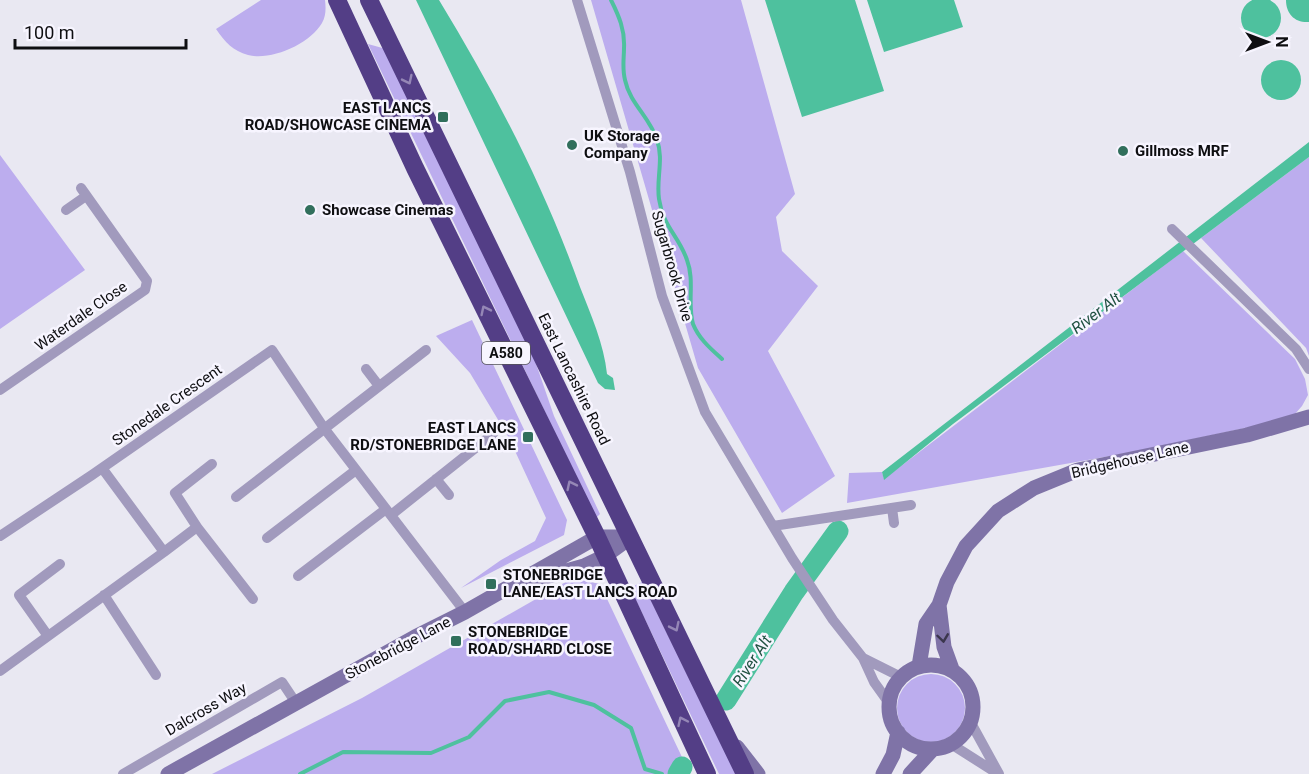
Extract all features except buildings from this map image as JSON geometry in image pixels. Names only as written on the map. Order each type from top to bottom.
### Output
[{"type":"highway","name":"A580","points":[[337,0],[415,168],[597,537],[707,774]]},
{"type":"highway","name":"East Lancashire Road","points":[[369,0],[745,774]]},
{"type":"street","name":"Sugarbrook Drive","points":[[577,0],[630,172],[662,296],[705,412],[773,526],[833,620],[863,658]]},
{"type":"street","name":"Waterdale Close","points":[[0,390],[145,290],[147,281],[83,192],[66,210]]},
{"type":"street","points":[[1172,229],[1296,349],[1309,369]]},
{"type":"street","name":"Stonedale Crescent","points":[[0,536],[272,350],[324,428],[465,612]]},
{"type":"street","points":[[236,497],[426,350]]},
{"type":"street","points":[[366,369],[379,386]]},
{"type":"street","name":"Bridgehouse Lane","points":[[919,666],[926,624],[939,605],[946,582],[966,546],[998,511],[1034,488],[1078,470],[1307,422]]},
{"type":"street","points":[[298,576],[436,479],[494,434]]},
{"type":"street","points":[[212,464],[175,494],[197,527],[253,599]]},
{"type":"street","points":[[102,468],[164,552]]},
{"type":"street","points":[[267,538],[356,471]]},
{"type":"street","points":[[436,479],[449,495]]},
{"type":"street","points":[[773,526],[910,505]]},
{"type":"street","points":[[892,508],[894,523]]},
{"type":"street","points":[[0,671],[197,527]]},
{"type":"street","name":"Stonebridge Lane","points":[[168,774],[415,637],[465,612],[597,537],[631,537]]},
{"type":"street","points":[[508,588],[584,566],[605,556],[631,537]]},
{"type":"street","points":[[48,636],[19,595],[60,564]]},
{"type":"street","points":[[104,595],[156,675]]},
{"type":"street","name":"Bridgehouse Lane","points":[[939,605],[944,647],[952,669]]},
{"type":"street","points":[[863,658],[901,677]]},
{"type":"street","points":[[863,658],[874,682],[889,703]]},
{"type":"street","points":[[936,664],[952,669],[960,675],[971,693],[974,703],[971,723],[963,735],[951,744],[933,749],[920,748],[908,742],[892,723],[889,703],[893,689],[901,677],[919,666],[936,664]]},
{"type":"street","name":"Dalcross Way","points":[[123,774],[282,682],[296,703]]},
{"type":"street","points":[[971,723],[999,774]]},
{"type":"street","points":[[883,774],[893,755],[898,732]]},
{"type":"street","points":[[726,733],[758,774]]},
{"type":"street","points":[[951,744],[999,774]]},
{"type":"street","points":[[909,774],[933,749]]},
{"type":"shaded area","points":[[261,0],[325,0],[326,9],[322,23],[316,31],[299,44],[278,53],[248,55],[230,45],[216,29]]},
{"type":"shaded area","points":[[591,0],[741,0],[795,194],[776,217],[782,251],[818,286],[768,351],[835,476],[782,513],[698,368]]},
{"type":"shaded area","points":[[368,44],[386,49],[532,352],[554,416],[600,514],[596,518]]},
{"type":"shaded area","points":[[0,155],[85,270],[0,329]]},
{"type":"shaded area","points":[[1309,157],[1309,356],[1306,348],[1201,238]]},
{"type":"shaded area","points":[[1183,251],[1295,359],[1305,379],[1308,395],[1295,414],[1250,427],[1138,451],[847,503],[849,473],[882,472],[884,479]]},
{"type":"shaded area","points":[[472,320],[567,520],[564,535],[461,588],[501,560],[535,541],[546,518],[509,438],[470,373],[436,336]]},
{"type":"shaded area","points":[[577,579],[600,584],[690,774],[212,774],[362,698],[564,583]]},
{"type":"shaded area","points":[[642,582],[736,774],[719,774],[630,588]]},
{"type":"shaded area","points":[[931,674],[944,677],[955,684],[962,695],[965,708],[962,721],[955,732],[944,739],[931,742],[918,739],[907,732],[900,721],[897,708],[900,695],[907,684],[918,677]]},
{"type":"water","points":[[1261,-2],[1275,4],[1281,18],[1275,32],[1261,38],[1247,32],[1241,18],[1247,4]]},
{"type":"water","points":[[416,0],[439,0],[480,69],[517,140],[566,249],[596,330],[607,374],[613,378],[615,390],[605,389],[598,383]]},
{"type":"water","points":[[765,0],[855,0],[884,91],[802,117]]},
{"type":"water","points":[[867,0],[954,0],[963,27],[884,52]]},
{"type":"water","points":[[1286,0],[1309,0],[1309,22],[1292,17]]},
{"type":"water","points":[[1281,60],[1295,66],[1301,80],[1295,94],[1281,100],[1267,94],[1261,80],[1267,66]]},
{"type":"water","points":[[1309,142],[1309,157],[953,424],[884,480],[882,472]]},
{"type":"waterway","points":[[611,0],[622,29],[625,80],[631,96],[650,124],[659,147],[659,199],[664,217],[684,252],[689,268],[693,324],[702,339],[722,359]]},
{"type":"waterway","name":"River Alt","points":[[726,700],[794,592],[838,531]]},
{"type":"waterway","points":[[300,774],[343,752],[431,753],[469,737],[505,701],[549,692],[594,705],[631,728],[645,769],[662,774]]},
{"type":"waterway","name":"River Alt","points":[[678,774],[682,767]]},
{"type":"place","name":"EAST LANCS ROAD/SHOWCASE CINEMA","points":[[443,117]]},
{"type":"place","name":"UK Storage Company","points":[[572,145]]},
{"type":"place","name":"Gillmoss MRF","points":[[1123,151]]},
{"type":"place","name":"Showcase Cinemas","points":[[310,210]]},
{"type":"place","name":"EAST LANCS RD/STONEBRIDGE LANE","points":[[528,437]]},
{"type":"place","name":"STONEBRIDGE LANE/EAST LANCS ROAD","points":[[491,584]]},
{"type":"place","name":"STONEBRIDGE ROAD/SHARD CLOSE","points":[[456,641]]}]
